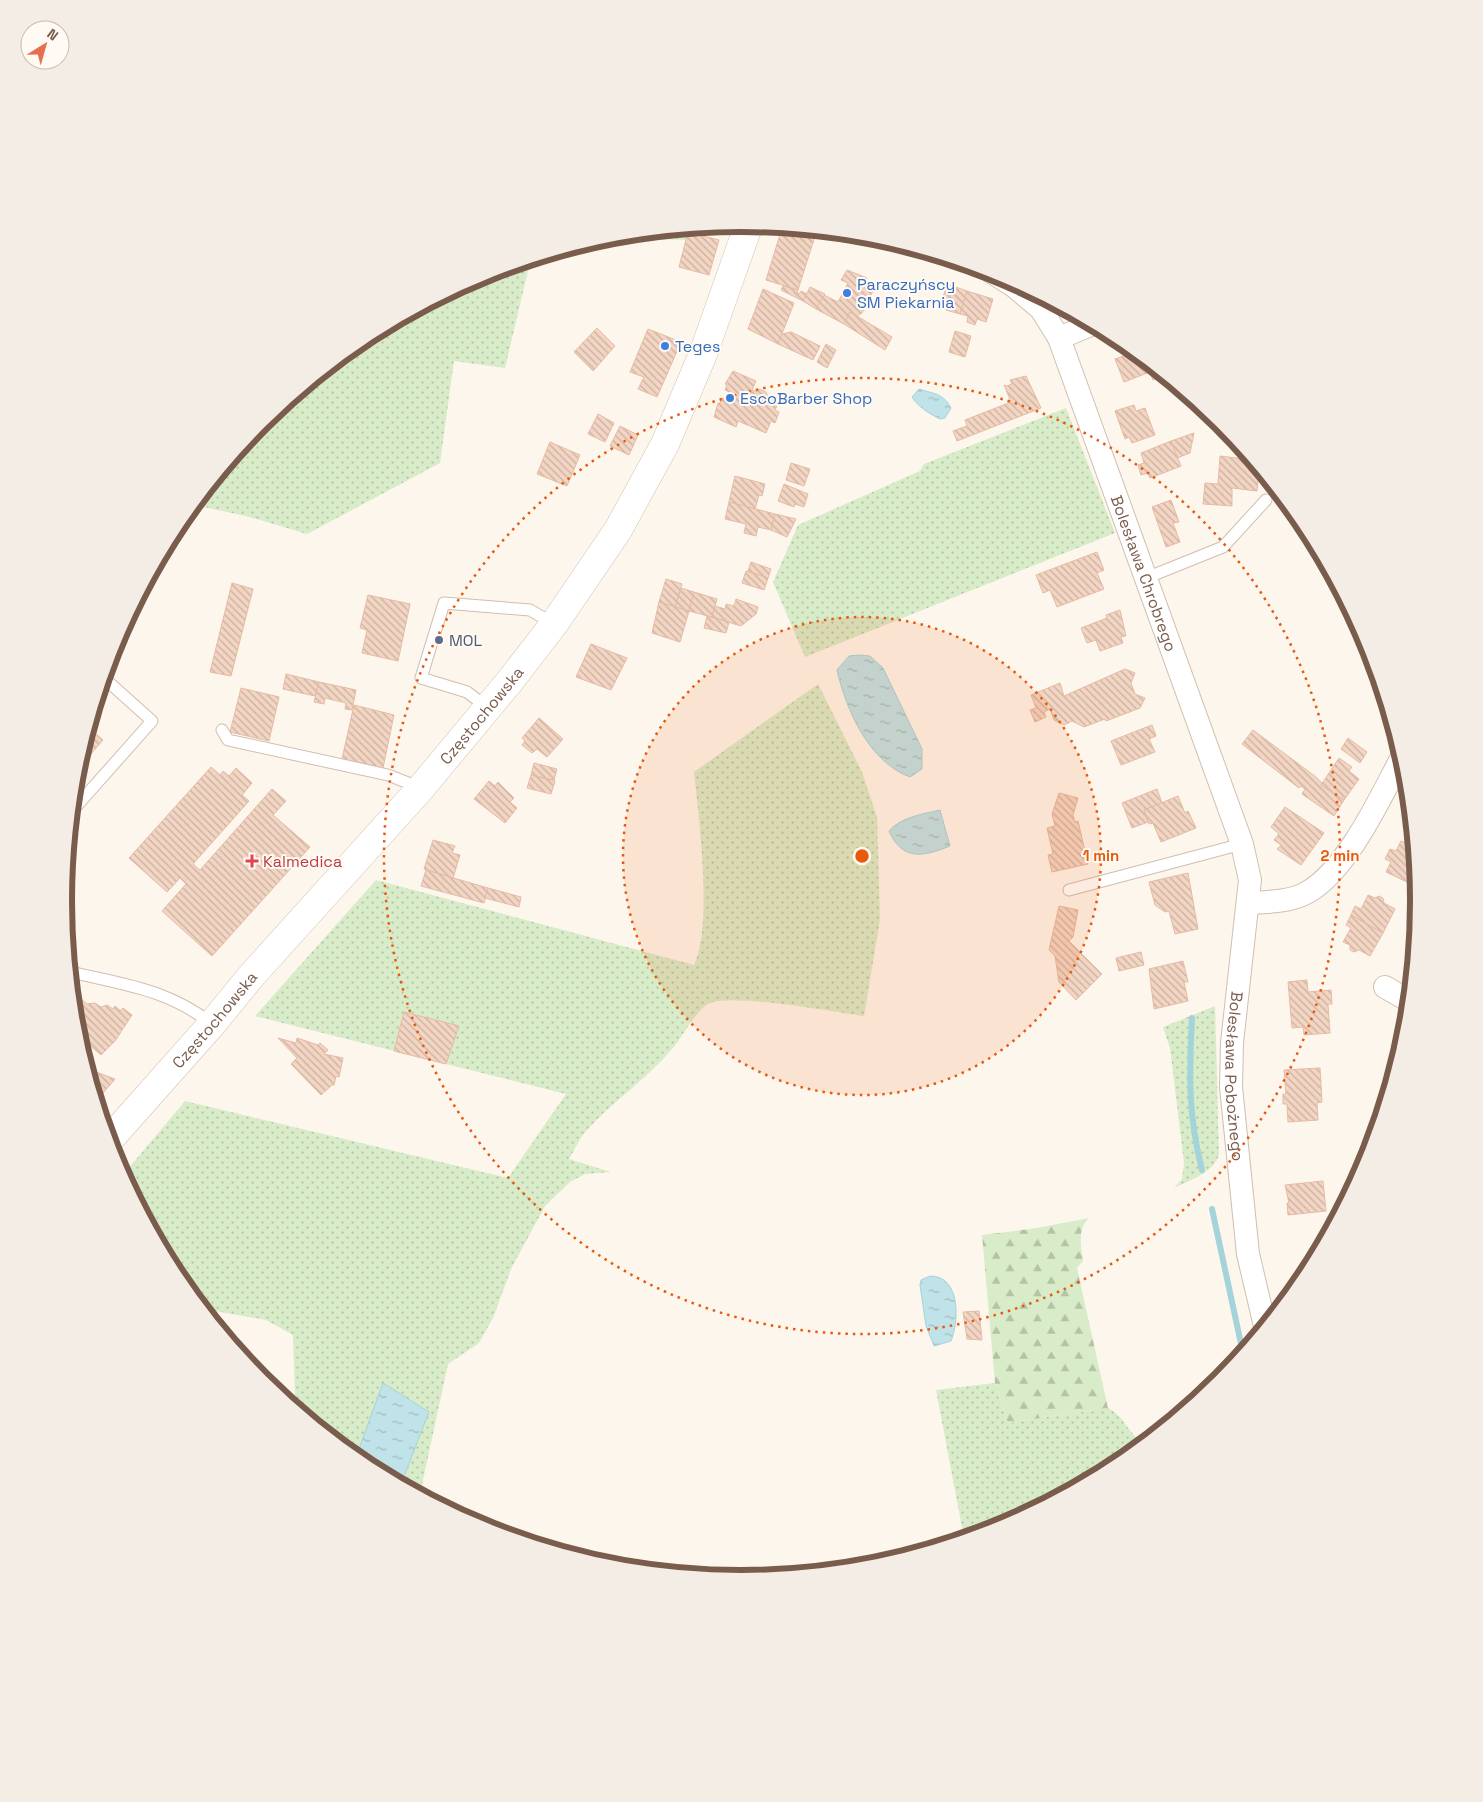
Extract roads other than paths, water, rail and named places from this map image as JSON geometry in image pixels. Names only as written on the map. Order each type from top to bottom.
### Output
[{"type":"main road","name":"Częstochowska","points":[[115,1134],[212,1024],[253,974],[421,788],[488,708],[554,624],[618,530],[665,444],[703,354],[747,232]]},
{"type":"street","name":"Bolesława Chrobrego","points":[[1025,295],[1041,309],[1059,338],[1242,844],[1250,880],[1248,903]]},
{"type":"street","points":[[1059,338],[1085,327]]},
{"type":"street","points":[[1248,903],[1297,896],[1309,891],[1320,882],[1344,858],[1397,765]]},
{"type":"street","name":"Bolesława Pobożnego","points":[[1248,903],[1232,1043],[1232,1087],[1248,1254],[1263,1319]]},
{"type":"street","points":[[1385,987],[1403,998]]},
{"type":"lane","points":[[1146,578],[1223,547],[1266,500]]},
{"type":"lane","points":[[488,708],[467,692],[421,678],[444,603],[530,610],[554,624]]},
{"type":"lane","points":[[80,802],[152,721],[109,683]]},
{"type":"lane","points":[[222,730],[228,740],[388,775],[421,788]]},
{"type":"lane","points":[[1069,890],[1242,844]]},
{"type":"lane","points":[[77,973],[166,996],[194,1010],[212,1024]]},
{"type":"water","points":[[919,389],[945,399],[951,408],[945,418],[940,419],[918,404],[912,397]]},
{"type":"water","points":[[849,656],[870,656],[883,668],[922,749],[922,769],[910,777],[895,770],[871,747],[846,701],[837,670]]},
{"type":"water","points":[[940,810],[950,846],[931,853],[914,854],[900,848],[894,841],[889,831],[894,826],[906,819]]},
{"type":"water","points":[[930,1276],[940,1278],[947,1283],[952,1291],[956,1312],[951,1341],[934,1346],[926,1326],[920,1285],[921,1280]]},
{"type":"water","points":[[383,1383],[429,1412],[403,1478],[359,1449]]},
{"type":"waterway","points":[[1192,1018],[1190,1058],[1192,1113],[1202,1170]]},
{"type":"waterway","points":[[1212,1209],[1241,1345]]},
{"type":"place","name":"Paraczyńscy SM Piekarnia","points":[[847,293]]},
{"type":"place","name":"Teges","points":[[665,346]]},
{"type":"place","name":"EscoBarber Shop","points":[[730,398]]},
{"type":"place","name":"MOL","points":[[439,640]]},
{"type":"place","name":"Kalmedica","points":[[252,861]]}]
